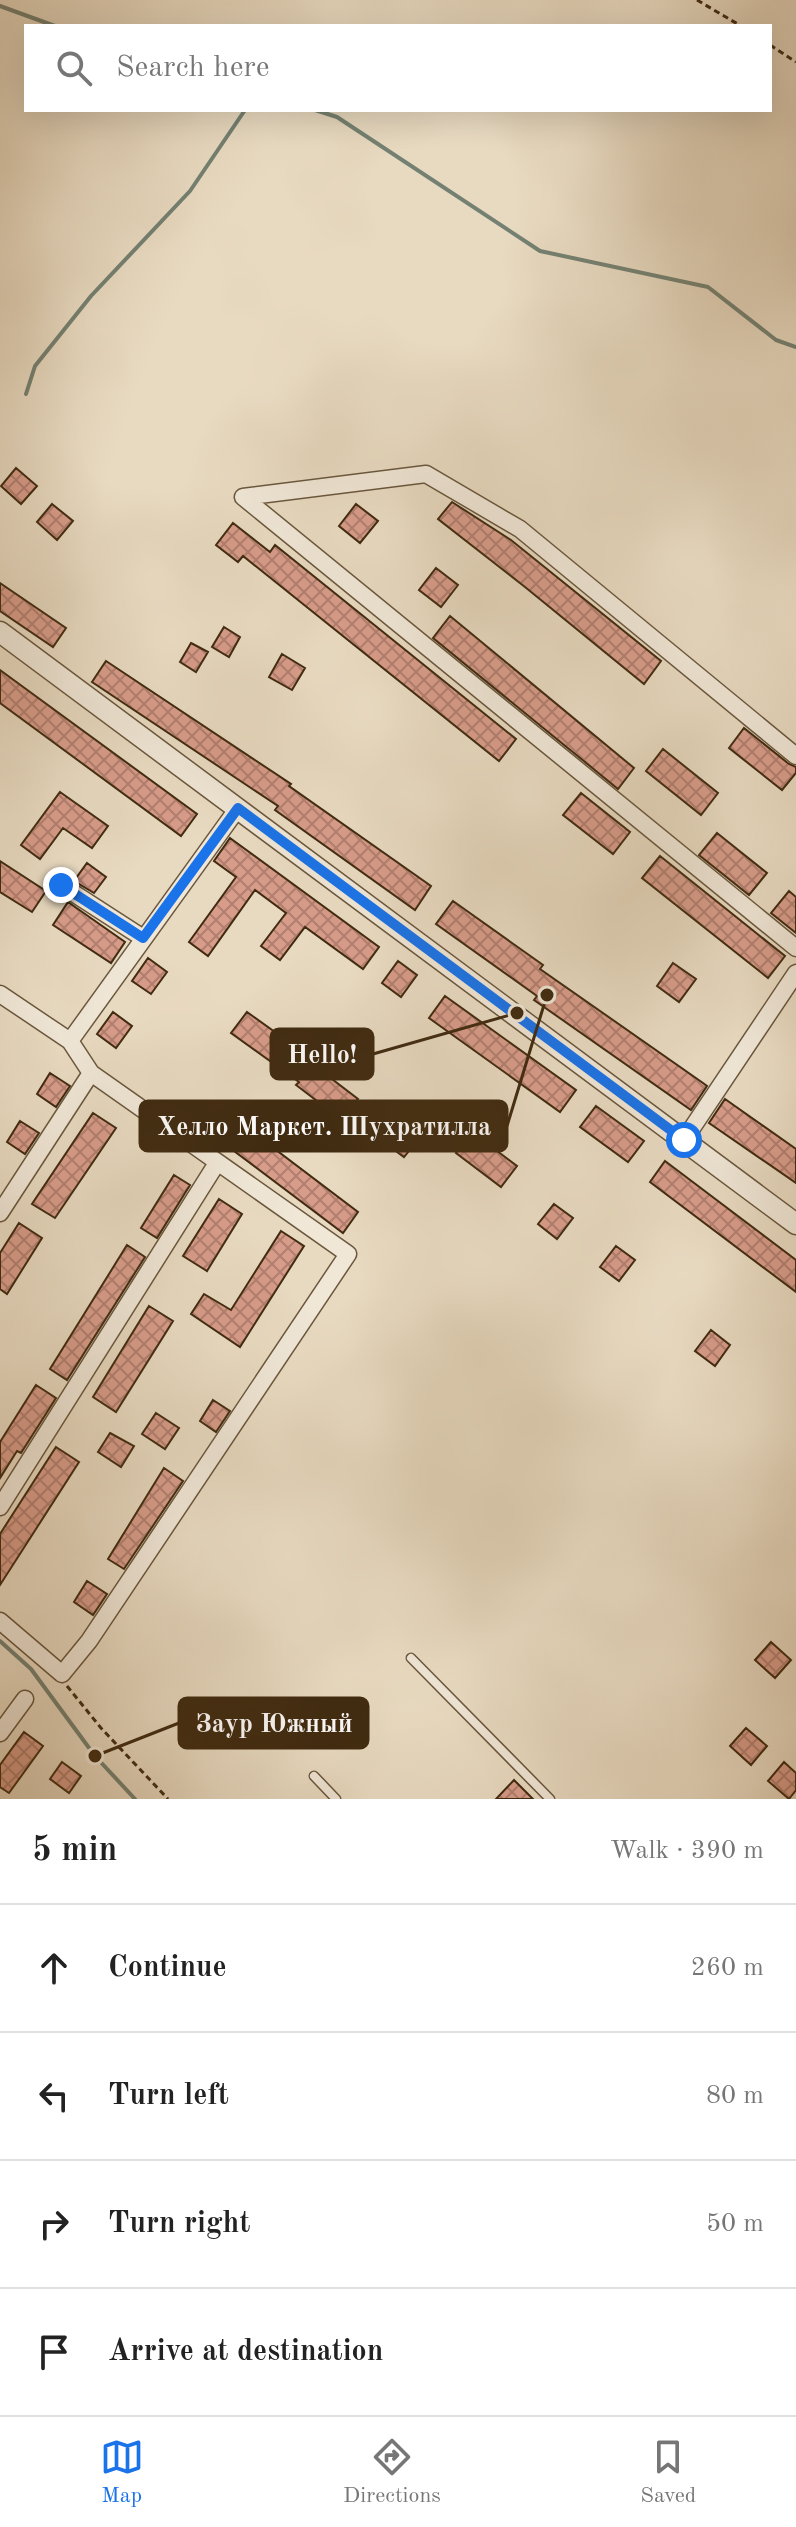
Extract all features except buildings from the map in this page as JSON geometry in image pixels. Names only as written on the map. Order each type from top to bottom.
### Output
[{"type":"street","points":[[796,756],[520,529],[426,474],[243,497],[796,948]]},
{"type":"street","points":[[0,632],[796,1224]]},
{"type":"street","points":[[70,1041],[238,808]]},
{"type":"street","points":[[61,885],[143,938]]},
{"type":"street","points":[[684,1140],[796,973]]},
{"type":"street","points":[[0,994],[70,1041],[91,1073],[348,1254],[89,1641],[62,1674],[0,1621]]},
{"type":"street","points":[[0,1213],[91,1073]]},
{"type":"street","points":[[0,1507],[217,1163]]},
{"type":"street","points":[[0,1733],[25,1699]]},
{"type":"lane","points":[[411,1658],[550,1799]]},
{"type":"lane","points":[[314,1776],[336,1799]]},
{"type":"path","points":[[697,0],[738,24]]},
{"type":"path","points":[[772,46],[796,62]]},
{"type":"path","points":[[62,1674],[67,1687],[101,1728],[168,1799]]},
{"type":"waterway","points":[[0,6],[50,24]]},
{"type":"waterway","points":[[26,394],[35,366],[91,296],[190,191],[244,112]]},
{"type":"waterway","points":[[321,112],[337,117],[540,251],[708,287],[776,340],[796,347]]},
{"type":"waterway","points":[[0,1641],[31,1669],[95,1756],[135,1799]]},
{"type":"place","name":"Хелло Маркет. Шухратилла","points":[[547,995]]},
{"type":"place","name":"Hello!","points":[[517,1013]]},
{"type":"place","name":"Заур Южный","points":[[95,1756]]},
{"type":"route","points":[[61,885],[143,938],[238,808],[684,1140]]}]
